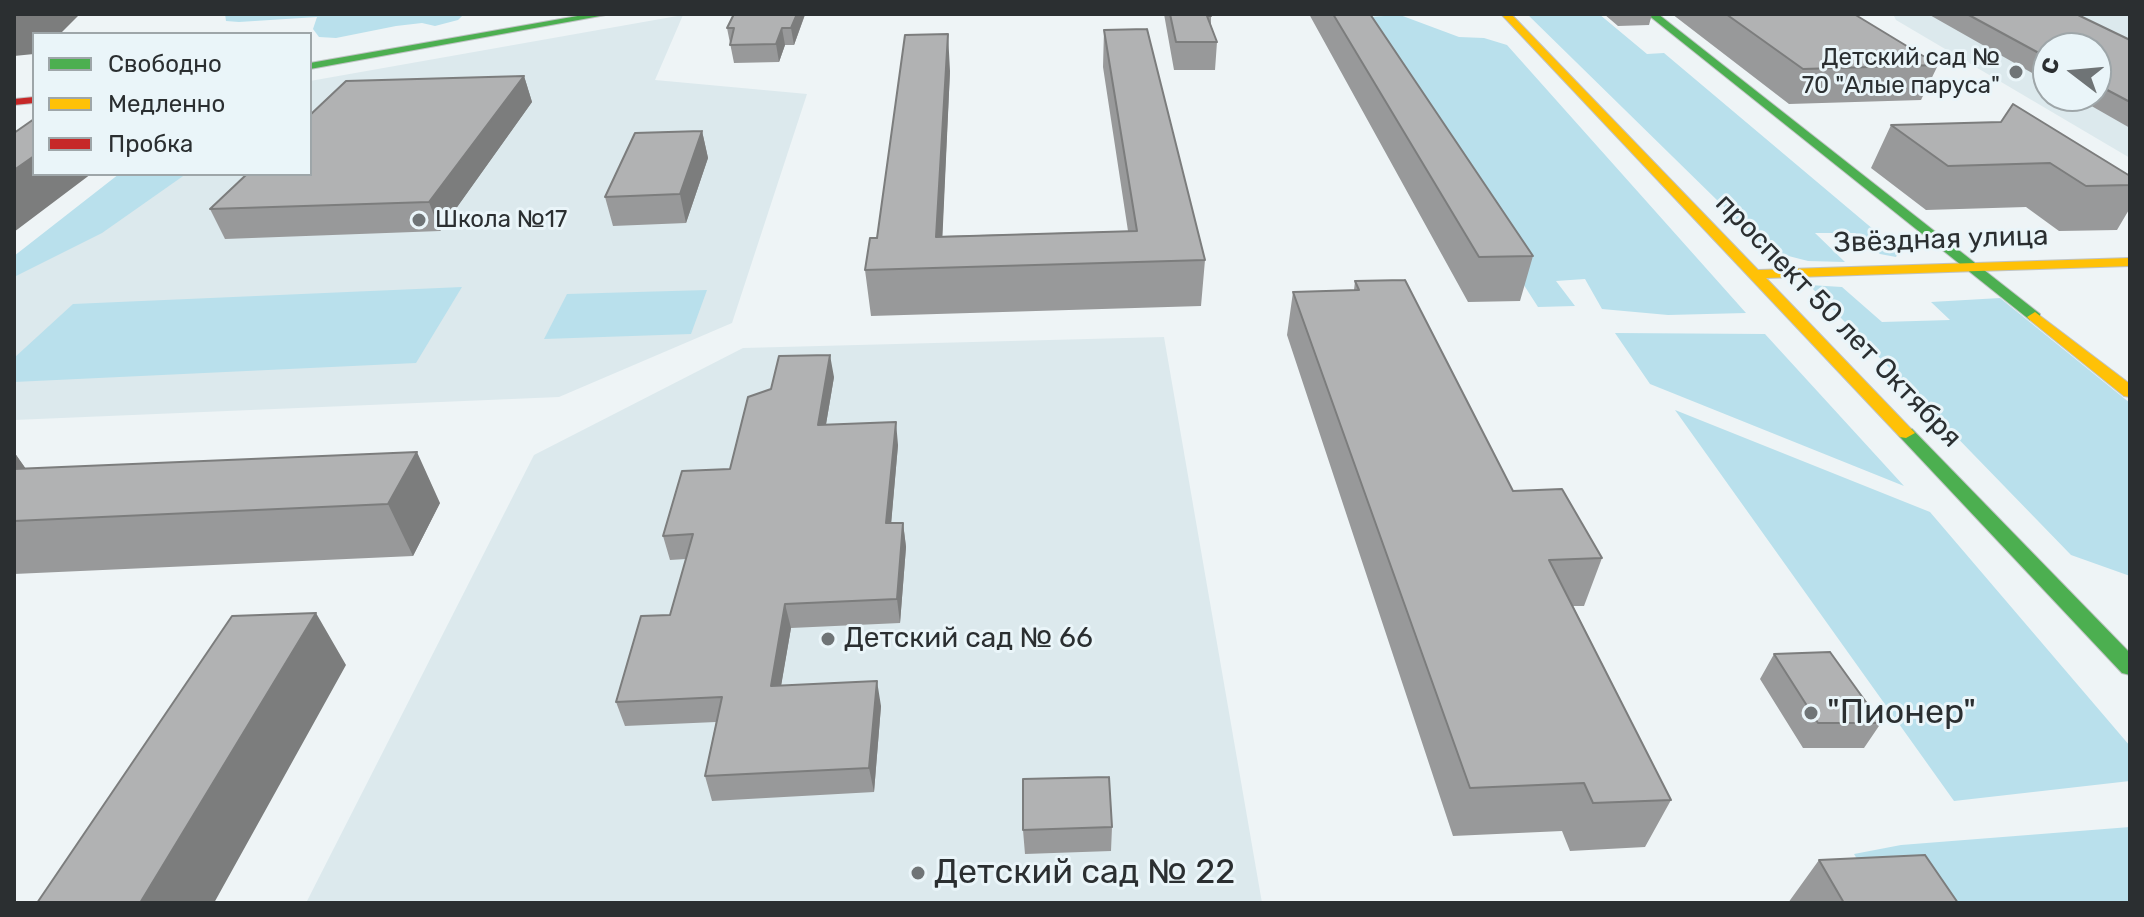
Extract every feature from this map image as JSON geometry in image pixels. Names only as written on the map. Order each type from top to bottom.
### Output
[{"type":"street","points":[[312,66],[606,14]]},
{"type":"street","name":"проспект 50 лет Октября","points":[[1506,14],[2130,667]]},
{"type":"street","points":[[1652,14],[2130,392]]},
{"type":"street","name":"Звёздная улица","points":[[1754,274],[2130,262]]},
{"type":"shaded area","points":[[225,14],[464,14],[458,20],[435,26],[422,23],[396,26],[336,38],[319,37],[313,29],[317,17],[239,22],[226,21]]},
{"type":"shaded area","points":[[1527,14],[1599,14],[1647,54],[1664,53],[1899,251],[1896,257],[1880,254],[1855,233],[1815,233],[1845,262],[1808,261],[1769,251]]},
{"type":"shaded area","name":"Детский сад № 70 \"Алые паруса\"","points":[[1893,14],[2130,16],[2130,158],[2052,112],[2112,112],[2112,32],[2032,32],[2032,100],[1896,20]]},
{"type":"shaded area","name":"Школа №17","points":[[683,15],[655,80],[807,94],[732,323],[559,397],[14,420],[14,265],[126,176],[312,176],[312,81]]},
{"type":"shaded area","points":[[1400,15],[1459,37],[1484,38],[1507,45],[1746,313],[1668,315],[1602,309],[1585,279],[1556,281],[1575,306],[1538,307],[1352,18]]},
{"type":"shaded area","points":[[116,176],[183,176],[102,233],[14,277],[14,256]]},
{"type":"shaded area","points":[[1809,285],[1842,287],[1882,322],[1950,320],[1931,302],[2000,298],[2130,403],[2130,576],[2071,555]]},
{"type":"shaded area","points":[[462,287],[416,363],[14,382],[14,358],[73,304]]},
{"type":"shaded area","points":[[707,290],[691,334],[544,339],[567,294]]},
{"type":"shaded area","points":[[1615,333],[1765,334],[1904,486],[1650,384]]},
{"type":"shaded area","name":"Детский сад № 66","points":[[1164,337],[1262,903],[306,903],[534,455],[743,348]]},
{"type":"shaded area","points":[[1675,410],[1930,512],[2130,746],[2130,781],[1954,801]]},
{"type":"shaded area","points":[[2130,827],[2130,903],[1884,903],[1854,854],[1901,845]]},
{"type":"building","points":[[734,14],[797,14],[791,28],[782,28],[776,44],[730,45],[734,28],[727,28]]},
{"type":"building","points":[[1170,14],[1211,14],[1207,16],[1217,42],[1176,42]]},
{"type":"building","points":[[1333,14],[1370,14],[1533,256],[1479,257]]},
{"type":"building","points":[[1726,14],[1854,14],[1938,65],[1803,69]]},
{"type":"building","points":[[1967,14],[2076,14],[2130,40],[2130,102],[2112,92],[2112,32],[2032,32],[2032,49]]},
{"type":"building","points":[[1147,29],[1205,260],[865,270],[870,238],[877,238],[905,35],[948,34],[936,237],[1137,231],[1104,30]]},
{"type":"building","points":[[524,76],[429,202],[210,209],[245,176],[312,176],[312,113],[346,81]]},
{"type":"building","points":[[2013,104],[2130,176],[2130,185],[2086,186],[2050,163],[1948,166],[1891,125],[2001,122]]},
{"type":"building","points":[[32,120],[32,157],[14,170],[14,133]]},
{"type":"building","points":[[702,131],[680,194],[605,197],[635,133]]},
{"type":"building","points":[[1405,280],[1513,491],[1562,489],[1602,558],[1549,560],[1671,800],[1593,803],[1584,783],[1470,788],[1293,292],[1359,290],[1355,281]]},
{"type":"building","points":[[830,355],[818,425],[896,422],[886,523],[903,523],[897,599],[785,604],[771,686],[877,681],[869,768],[705,776],[722,697],[616,702],[641,616],[670,615],[693,534],[663,536],[682,471],[730,469],[748,397],[771,389],[779,356]]},
{"type":"building","points":[[417,452],[388,504],[14,521],[14,469]]},
{"type":"building","points":[[316,613],[140,903],[37,903],[232,616]]},
{"type":"building","points":[[1830,652],[1881,723],[1818,723],[1774,654]]},
{"type":"building","points":[[1109,777],[1112,827],[1023,830],[1023,779]]},
{"type":"building","points":[[1925,855],[1958,903],[1844,903],[1819,860]]},
{"type":"traffic: fast","points":[[312,66],[606,14]]},
{"type":"traffic: fast","points":[[1652,14],[2035,317]]},
{"type":"traffic: fast","points":[[1906,433],[2130,667]]},
{"type":"traffic: slow","points":[[1506,14],[1906,433]]},
{"type":"traffic: slow","points":[[1754,274],[2130,262]]},
{"type":"traffic: slow","points":[[2035,317],[2130,392]]},
{"type":"traffic: jam","points":[[14,102],[32,100]]},
{"type":"place","name":"Детский сад № 70 \"Алые паруса\"","points":[[2016,72]]},
{"type":"place","name":"Школа №17","points":[[419,220]]},
{"type":"place","name":"Детский сад № 66","points":[[828,639]]},
{"type":"place","name":"\"Пионер\"","points":[[1811,713]]},
{"type":"place","name":"Детский сад № 22","points":[[918,873]]}]
